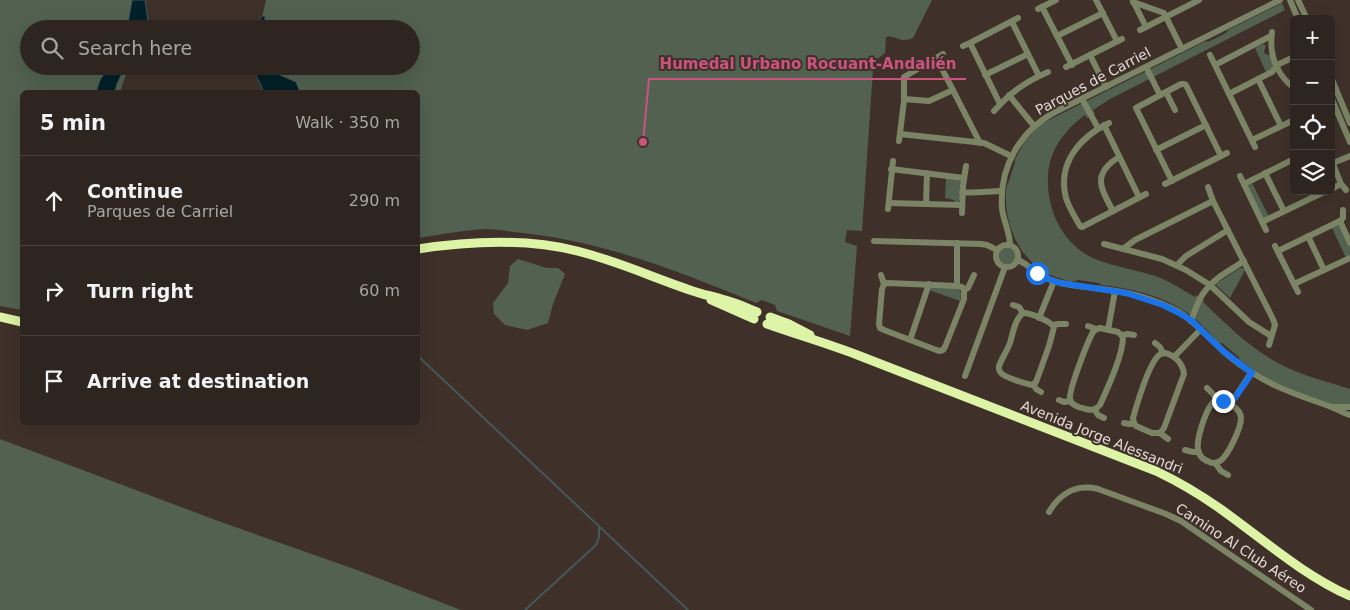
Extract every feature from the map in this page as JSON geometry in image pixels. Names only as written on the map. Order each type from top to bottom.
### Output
[{"type":"highway","points":[[420,249],[491,242],[550,246],[608,260],[697,293],[722,299],[756,315]]},
{"type":"highway","points":[[0,316],[20,321]]},
{"type":"highway","name":"Avenida Jorge Alessandri","points":[[769,320],[802,330],[824,342],[1163,474],[1220,509],[1311,576],[1350,596]]},
{"type":"street","points":[[1056,0],[1040,8],[1057,36],[1069,66],[1120,40],[1096,0]]},
{"type":"street","points":[[1133,1],[1143,28],[1199,0]]},
{"type":"street","name":"Parques de Carriel","points":[[1010,245],[1003,214],[1002,191],[1006,170],[1011,156],[1019,143],[1034,126],[1048,116],[1280,0]]},
{"type":"street","points":[[1290,0],[1296,15]]},
{"type":"street","points":[[1298,0],[1304,15]]},
{"type":"street","points":[[1133,1],[1162,12],[1167,16],[1182,49]]},
{"type":"street","points":[[1057,36],[1103,13]]},
{"type":"street","points":[[963,46],[1015,20],[1039,76]]},
{"type":"street","points":[[1214,65],[1272,34],[1272,50],[1276,67],[1290,84]]},
{"type":"street","points":[[970,43],[1000,104]]},
{"type":"street","points":[[985,75],[1028,54]]},
{"type":"street","points":[[1090,55],[1106,87]]},
{"type":"street","points":[[1210,55],[1254,144],[1290,122]]},
{"type":"street","points":[[980,143],[940,56],[905,76],[903,79],[904,99],[900,137],[987,144],[1011,156]]},
{"type":"street","points":[[1229,94],[1272,72],[1282,62],[1290,59]]},
{"type":"street","points":[[1146,67],[1175,110]]},
{"type":"street","points":[[994,111],[1009,95],[1022,85],[1048,72]]},
{"type":"street","points":[[1258,79],[1281,126]]},
{"type":"street","points":[[1185,84],[1206,125],[1224,154],[1169,183],[1136,108],[1185,84]]},
{"type":"street","points":[[1335,87],[1350,123]]},
{"type":"street","points":[[904,99],[930,101],[954,90]]},
{"type":"street","points":[[1009,95],[1034,126]]},
{"type":"street","points":[[1082,99],[1103,126],[1139,197]]},
{"type":"street","points":[[1335,105],[1349,138]]},
{"type":"street","points":[[1156,150],[1206,125]]},
{"type":"street","points":[[1103,126],[1083,140],[1071,155],[1067,166],[1065,178],[1066,196],[1070,208],[1082,227],[1146,194]]},
{"type":"street","points":[[1335,160],[1350,156]]},
{"type":"street","points":[[1112,211],[1102,191],[1101,179],[1107,166],[1119,157]]},
{"type":"street","points":[[892,161],[889,206],[962,205]]},
{"type":"street","points":[[1244,184],[1290,161]]},
{"type":"street","points":[[962,213],[962,192],[966,166]]},
{"type":"street","points":[[892,169],[964,178]]},
{"type":"street","points":[[1335,169],[1341,184],[1346,190]]},
{"type":"street","points":[[926,204],[928,173]]},
{"type":"street","points":[[1265,173],[1284,211]]},
{"type":"street","points":[[1240,176],[1266,230]]},
{"type":"street","points":[[1335,187],[1341,184]]},
{"type":"street","points":[[1208,187],[1213,201],[1274,319],[1275,325],[1269,345]]},
{"type":"street","points":[[962,192],[975,194],[1002,191]]},
{"type":"street","points":[[1262,222],[1310,195]]},
{"type":"street","points":[[1123,249],[1135,240],[1213,201]]},
{"type":"street","points":[[1298,292],[1276,248],[1340,221],[1343,218],[1343,210]]},
{"type":"street","points":[[1340,221],[1348,234],[1350,243]]},
{"type":"street","points":[[1177,265],[1186,256],[1228,230]]},
{"type":"street","points":[[1308,236],[1324,270]]},
{"type":"street","points":[[874,241],[985,244],[997,250]]},
{"type":"street","points":[[957,243],[957,286]]},
{"type":"street","points":[[1104,244],[1154,257],[1177,265],[1194,274],[1210,285],[1249,322],[1272,336]]},
{"type":"street","points":[[1010,245],[1016,250],[1017,260],[1013,265],[1005,267],[996,261],[995,256],[997,250],[1003,246],[1010,245]]},
{"type":"street","points":[[1294,284],[1350,258]]},
{"type":"street","points":[[1017,260],[1042,276],[1054,281],[1115,291],[1163,305],[1191,320],[1223,351],[1266,382],[1350,415]]},
{"type":"street","points":[[1191,320],[1202,294],[1210,285],[1244,262]]},
{"type":"street","points":[[965,376],[1005,267]]},
{"type":"street","points":[[881,275],[884,284],[879,327],[939,351],[944,348],[964,299],[964,290]]},
{"type":"street","points":[[964,290],[968,288],[974,275]]},
{"type":"street","points":[[1039,318],[1054,281]]},
{"type":"street","points":[[884,284],[957,286],[964,290]]},
{"type":"street","points":[[910,340],[929,284]]},
{"type":"street","points":[[1108,330],[1115,291]]},
{"type":"street","points":[[1013,305],[1021,309],[1023,313],[1054,325],[1066,324]]},
{"type":"street","points":[[1023,313],[1019,318],[999,370],[1004,376],[1034,385],[1041,392]]},
{"type":"street","points":[[1034,385],[1054,331],[1054,325]]},
{"type":"street","points":[[1088,326],[1096,330]]},
{"type":"street","points":[[1070,401],[1076,375],[1092,334],[1100,328],[1118,332],[1122,335],[1134,335]]},
{"type":"street","points":[[1174,357],[1201,330]]},
{"type":"street","points":[[1070,401],[1074,405],[1090,410],[1094,410],[1100,405],[1123,342],[1122,335]]},
{"type":"street","points":[[1155,343],[1163,353]]},
{"type":"street","points":[[1134,423],[1134,416],[1158,356],[1163,353],[1169,354],[1182,366],[1184,374],[1164,428],[1160,433]]},
{"type":"street","points":[[1230,405],[1252,373]]},
{"type":"street","points":[[1207,388],[1217,400]]},
{"type":"street","points":[[1059,400],[1064,402],[1070,401]]},
{"type":"street","points":[[1215,463],[1221,460],[1229,449],[1240,420],[1240,413],[1221,400],[1211,404],[1205,418],[1198,441],[1199,452],[1206,460],[1215,463],[1221,471],[1228,475]]},
{"type":"street","points":[[1332,407],[1350,407]]},
{"type":"street","points":[[1094,410],[1104,418]]},
{"type":"street","points":[[1124,423],[1134,423],[1152,433],[1160,433],[1168,439]]},
{"type":"street","points":[[1185,450],[1199,452]]},
{"type":"street","name":"Camino Al Club Aéreo","points":[[1050,512],[1063,495],[1087,487],[1098,489],[1166,514],[1181,521],[1311,610]]},
{"type":"green space","points":[[0,0],[134,0],[135,20],[20,20],[20,75],[126,75],[121,90],[20,90],[20,310],[0,306]]},
{"type":"green space","points":[[266,0],[932,0],[913,38],[901,40],[889,36],[886,37],[885,53],[877,59],[873,69],[862,231],[847,230],[845,242],[857,246],[850,336],[777,311],[775,305],[762,300],[756,303],[671,270],[583,243],[490,229],[468,230],[420,238],[420,90],[289,90],[277,75],[420,75],[420,20],[261,20]]},
{"type":"green space","points":[[1282,3],[1285,10],[1110,99],[1093,110],[1095,114],[1087,118],[1085,115],[1077,121],[1063,136],[1053,152],[1048,171],[1051,206],[1060,228],[1075,246],[1084,253],[1103,262],[1158,277],[1195,297],[1196,295],[1204,300],[1203,302],[1233,330],[1264,355],[1310,377],[1350,389],[1350,404],[1332,404],[1307,396],[1262,377],[1222,343],[1219,343],[1193,317],[1169,302],[1124,288],[1078,280],[1069,281],[1048,274],[1021,250],[1015,239],[1008,215],[1006,189],[1015,159],[1025,141],[1039,126]]},
{"type":"green space","points":[[1263,44],[1266,46],[1265,54],[1270,55],[1274,66],[1273,69],[1266,72],[1255,48]]},
{"type":"green space","points":[[946,178],[961,181],[960,200],[956,203],[954,200],[945,198]]},
{"type":"green space","points":[[1252,183],[1269,217],[1263,218],[1248,186]]},
{"type":"green space","points":[[1339,225],[1350,246],[1350,256],[1346,258],[1332,228]]},
{"type":"green space","points":[[1004,248],[1010,248],[1015,253],[1013,262],[1004,264],[999,259],[999,253]]},
{"type":"green space","points":[[518,259],[547,268],[558,268],[565,274],[553,304],[548,323],[527,330],[505,325],[494,314],[493,303],[508,283],[510,266]]},
{"type":"green space","points":[[1240,268],[1245,270],[1230,298],[1216,285]]},
{"type":"green space","points":[[930,288],[957,288],[961,294],[960,301],[929,290]]},
{"type":"green space","points":[[0,439],[221,522],[357,570],[461,610],[0,610]]},
{"type":"water","points":[[132,0],[145,0],[148,20],[129,20]]},
{"type":"water","points":[[263,16],[265,16],[265,20],[259,20]]},
{"type":"water","points":[[103,75],[122,75],[116,90],[97,90]]},
{"type":"water","points":[[256,75],[280,75],[296,82],[299,90],[262,90]]},
{"type":"waterway","points":[[420,358],[688,610]]},
{"type":"waterway","points":[[525,610],[596,545],[599,537],[599,527]]},
{"type":"place","name":"Humedal Urbano Rocuant-Andalién","points":[[643,142]]},
{"type":"route","points":[[1037,273],[1060,283],[1137,296],[1163,305],[1191,320],[1216,345],[1252,373],[1230,405],[1223,401]]}]
